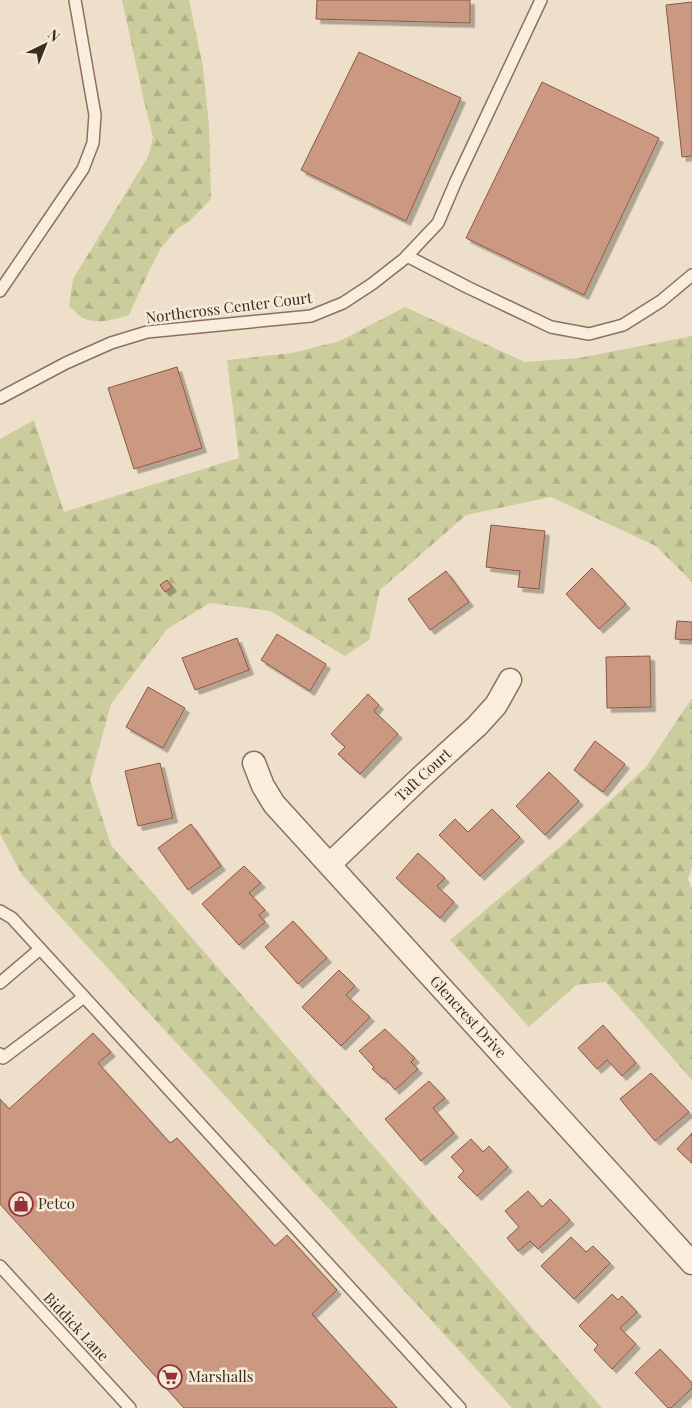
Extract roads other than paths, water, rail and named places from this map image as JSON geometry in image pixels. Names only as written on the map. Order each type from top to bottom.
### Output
[{"type":"street","name":"Taft Court","points":[[330,864],[477,726],[496,705],[510,680]]},
{"type":"street","name":"Glencrest Drive","points":[[254,763],[263,786],[274,804],[692,1263]]},
{"type":"lane","points":[[0,290],[83,169],[93,143],[94,115],[75,0]]},
{"type":"lane","name":"Northcross Center Court","points":[[0,398],[111,343],[147,332],[311,316],[344,303],[372,284],[407,256],[438,223],[540,0]]},
{"type":"lane","points":[[407,256],[550,327],[589,334],[623,325],[661,300],[692,275]]},
{"type":"lane","points":[[0,911],[12,918],[460,1408]]},
{"type":"lane","points":[[0,983],[40,949]]},
{"type":"lane","points":[[0,1054],[3,1058],[84,997]]},
{"type":"lane","name":"Biddick Lane","points":[[0,1266],[130,1408]]},
{"type":"place","name":"Petco","points":[[21,1204]]},
{"type":"place","name":"Marshalls","points":[[170,1377]]}]
